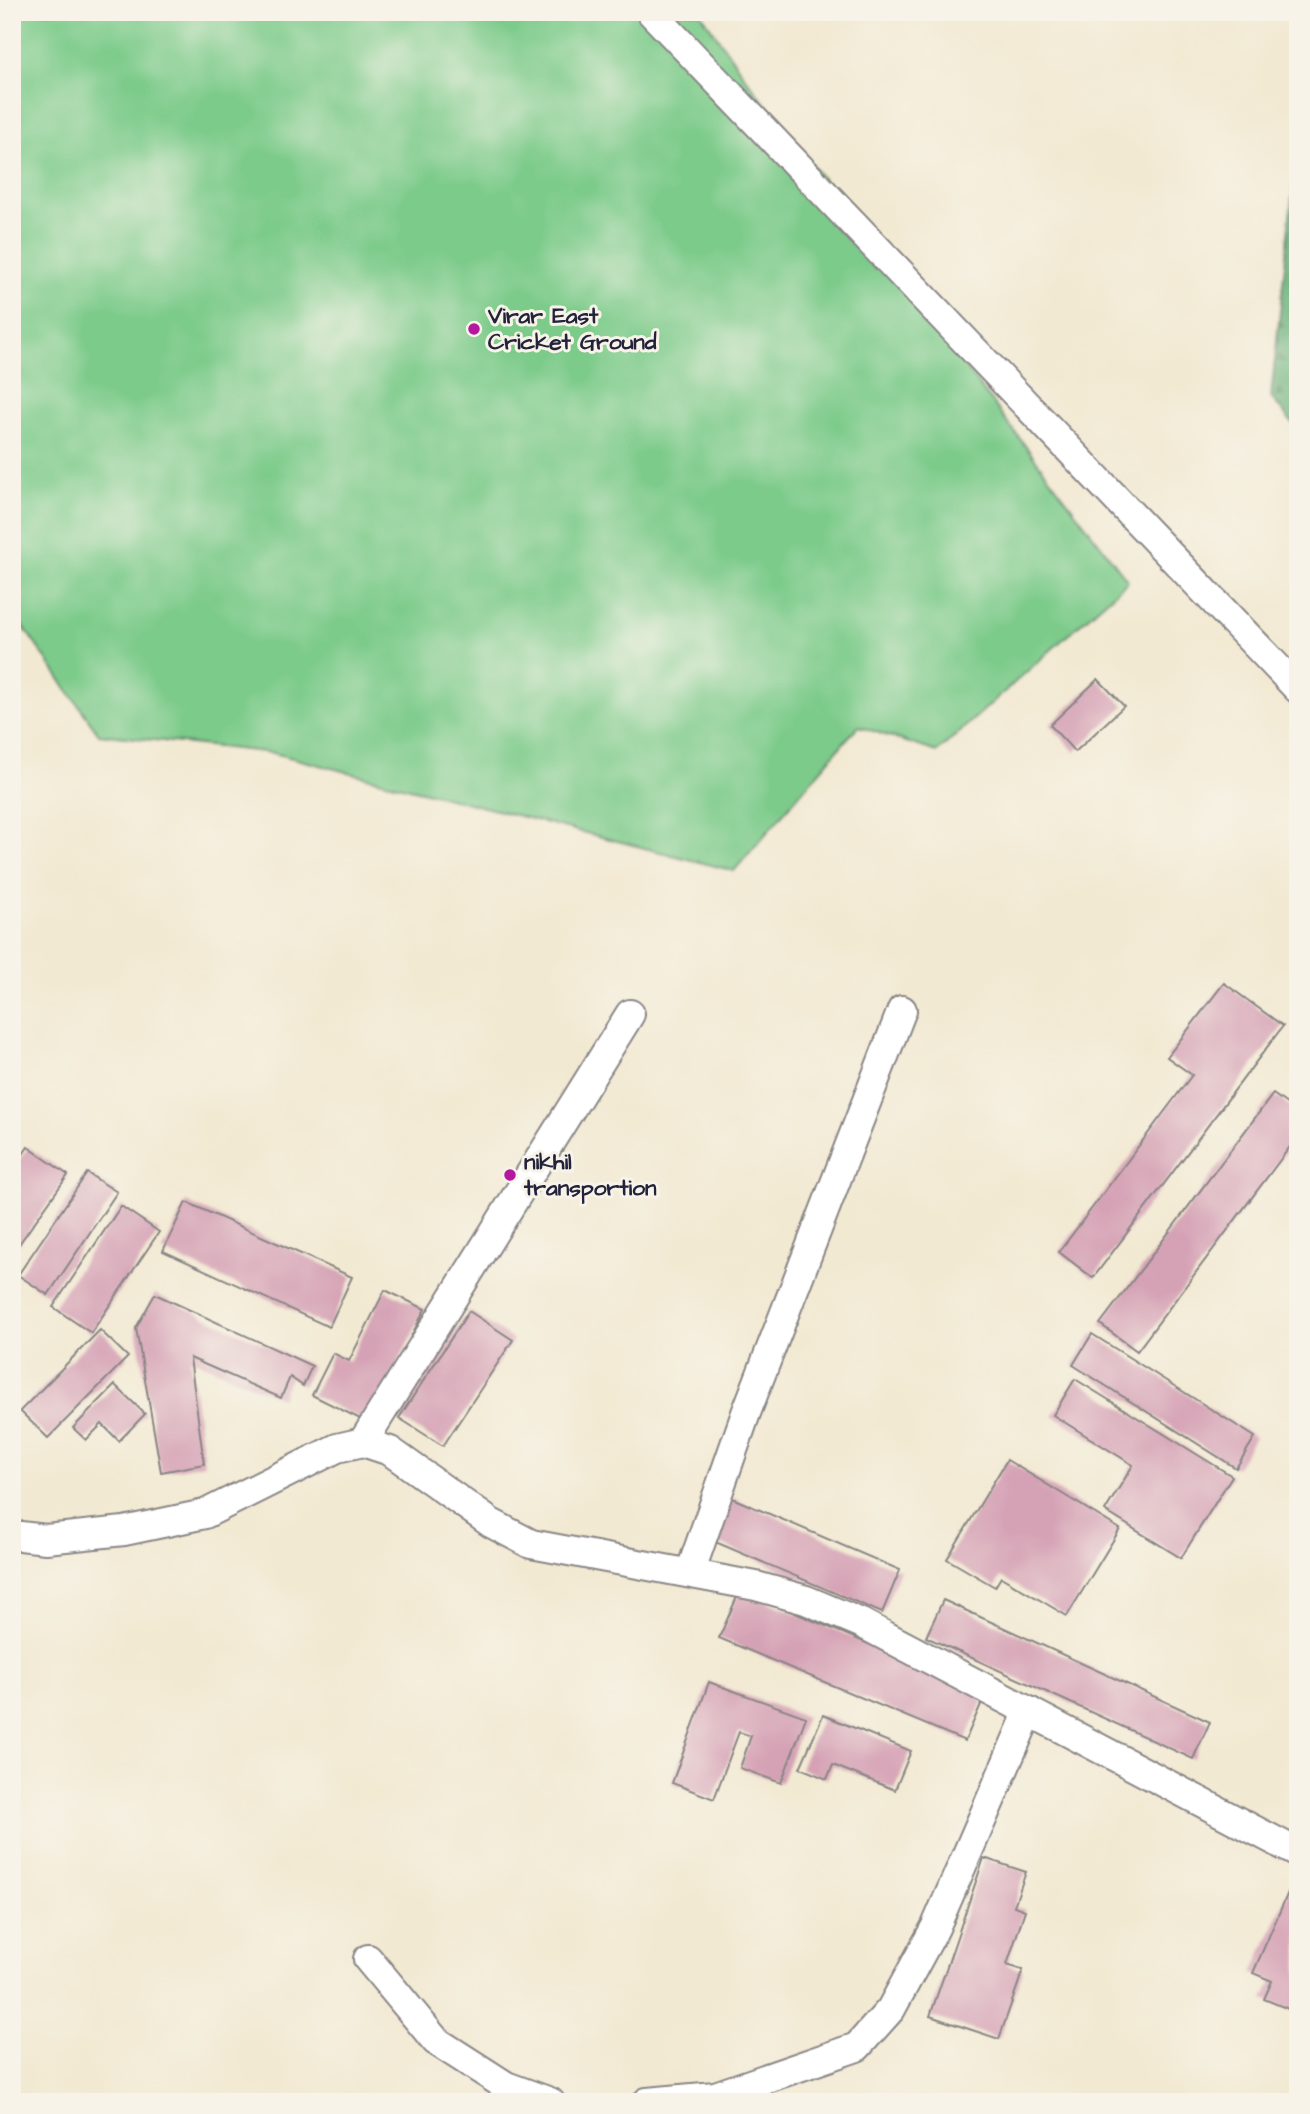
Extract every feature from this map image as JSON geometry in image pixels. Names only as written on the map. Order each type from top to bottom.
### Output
[{"type":"street","points":[[651,12],[1298,689]]},
{"type":"street","points":[[691,1573],[746,1413],[902,1010]]},
{"type":"street","points":[[363,1442],[630,1014]]},
{"type":"street","points":[[12,1535],[46,1539],[124,1531],[205,1514],[337,1448],[363,1442],[390,1451],[491,1523],[531,1544],[621,1563],[691,1573],[806,1600],[861,1623],[1298,1853]]},
{"type":"street","points":[[648,2102],[715,2096],[857,2048],[891,2009],[935,1928],[1029,1712]]},
{"type":"street","points":[[368,1959],[436,2041],[506,2086],[550,2102]]},
{"type":"green space","name":"Virar East Cricket Ground","points":[[12,12],[700,12],[745,77],[1128,581],[937,752],[858,726],[734,871],[273,753],[99,734],[12,611]]},
{"type":"green space","points":[[1298,139],[1298,430],[1271,397]]},
{"type":"building","points":[[1098,679],[1124,706],[1075,752],[1050,725]]},
{"type":"building","points":[[1224,983],[1283,1026],[1093,1278],[1059,1252],[1192,1075],[1167,1057]]},
{"type":"building","points":[[1273,1094],[1298,1112],[1298,1136],[1137,1351],[1100,1324]]},
{"type":"building","points":[[28,1147],[68,1175],[12,1254],[12,1170]]},
{"type":"building","points":[[87,1173],[117,1192],[48,1295],[18,1275]]},
{"type":"building","points":[[186,1202],[352,1277],[329,1327],[163,1251]]},
{"type":"building","points":[[121,1206],[159,1232],[91,1333],[53,1307]]},
{"type":"building","points":[[385,1290],[425,1309],[368,1423],[312,1395],[333,1353],[349,1361]]},
{"type":"building","points":[[155,1294],[312,1366],[303,1386],[290,1377],[281,1398],[190,1358],[204,1464],[161,1472],[136,1328]]},
{"type":"building","points":[[469,1311],[513,1340],[443,1446],[399,1418]]},
{"type":"building","points":[[100,1330],[128,1357],[48,1438],[20,1411]]},
{"type":"building","points":[[1092,1334],[1255,1437],[1236,1468],[1073,1365]]},
{"type":"building","points":[[1075,1379],[1232,1476],[1181,1558],[1105,1511],[1133,1465],[1053,1415]]},
{"type":"building","points":[[115,1385],[145,1414],[119,1441],[102,1424],[86,1440],[73,1428]]},
{"type":"building","points":[[1007,1460],[1120,1529],[1067,1616],[1001,1577],[995,1587],[947,1559]]},
{"type":"building","points":[[732,1498],[900,1570],[882,1613],[713,1541]]},
{"type":"building","points":[[740,1590],[986,1693],[965,1741],[719,1638]]},
{"type":"building","points":[[943,1600],[1210,1722],[1193,1759],[926,1637]]},
{"type":"building","points":[[709,1682],[806,1717],[781,1783],[740,1768],[751,1736],[739,1732],[714,1799],[672,1783]]},
{"type":"building","points":[[823,1715],[911,1751],[895,1790],[833,1765],[827,1779],[800,1768]]},
{"type":"building","points":[[984,1858],[1026,1872],[1014,1906],[1025,1910],[1007,1965],[1023,1970],[999,2039],[930,2016]]},
{"type":"building","points":[[1293,1881],[1298,1883],[1298,2013],[1264,1999],[1272,1981],[1253,1973]]},
{"type":"place","name":"Virar East Cricket Ground","points":[[474,329]]},
{"type":"place","name":"nikhil transportion","points":[[510,1175]]}]
